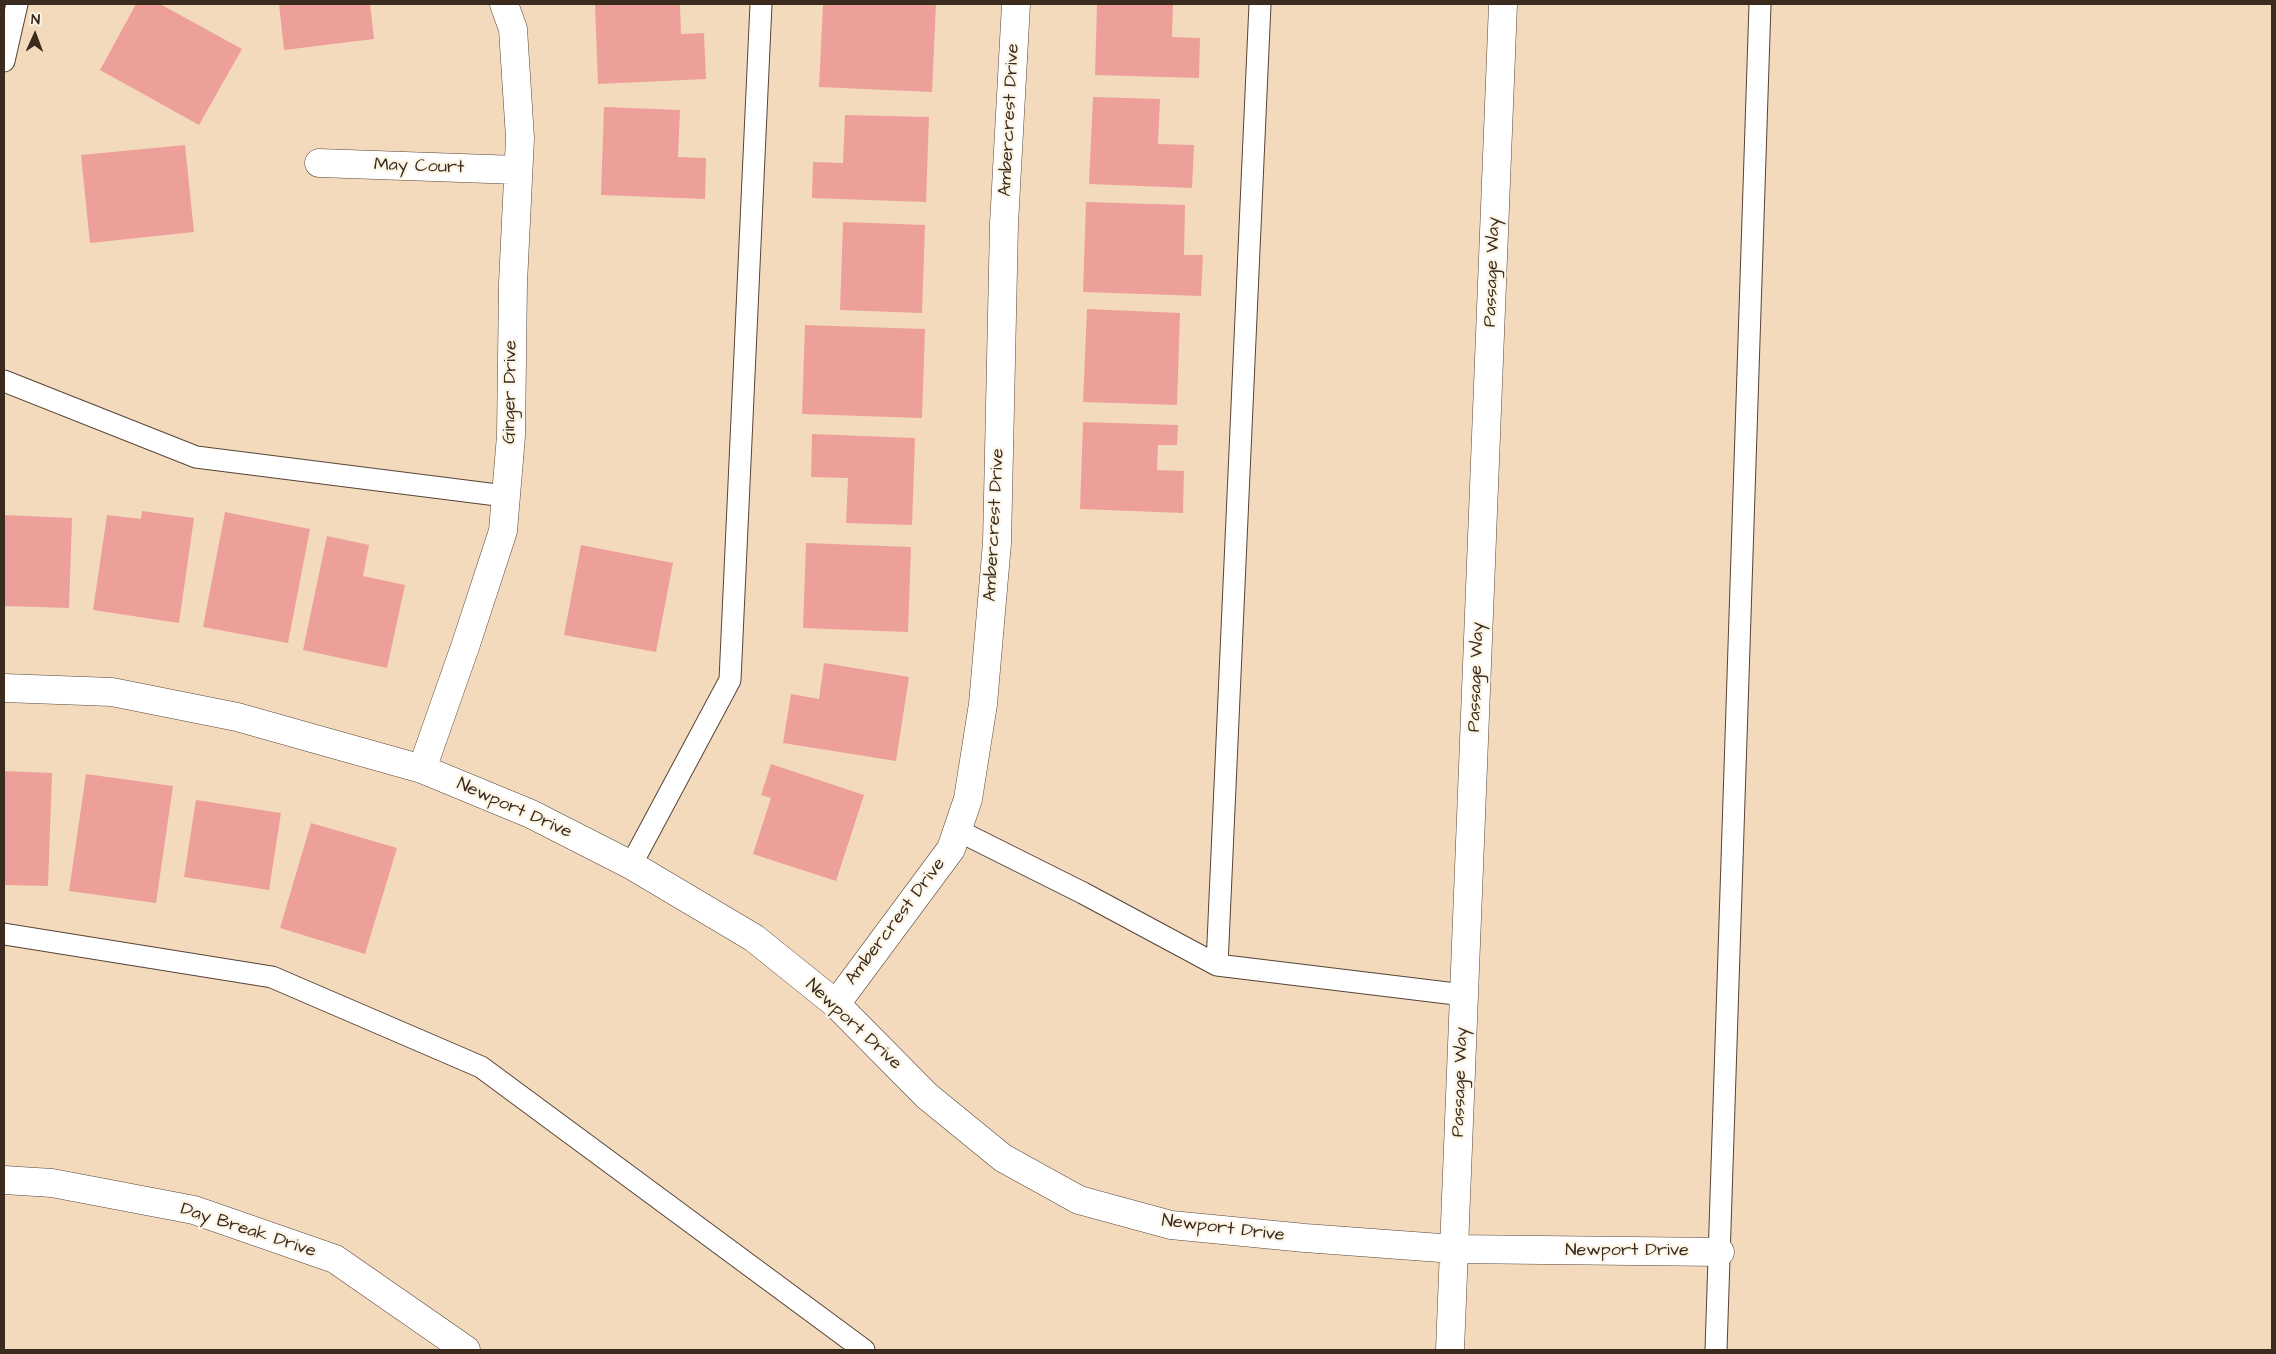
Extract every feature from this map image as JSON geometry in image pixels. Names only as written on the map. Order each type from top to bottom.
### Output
[{"type":"street","name":"Ginger Drive","points":[[422,770],[466,644],[502,531],[511,436],[513,283],[520,138],[513,29],[504,4]]},
{"type":"street","name":"Ambercrest Drive","points":[[836,1004],[951,849],[968,800],[983,704],[997,543],[1004,224],[1016,4]]},
{"type":"street","name":"Passage Way","points":[[1450,1350],[1503,4]]},
{"type":"street","name":"May Court","points":[[319,163],[518,170]]},
{"type":"street","name":"Newport Drive","points":[[4,688],[112,692],[236,716],[422,770],[532,814],[631,864],[754,938],[836,1004],[927,1096],[1003,1158],[1078,1200],[1171,1225],[1454,1249],[1720,1252]]},
{"type":"street","name":"Day Break Drive","points":[[4,1180],[52,1183],[194,1210],[334,1259],[466,1350]]},
{"type":"lane","points":[[4,61],[17,4]]},
{"type":"lane","points":[[631,864],[730,680],[761,4]]},
{"type":"lane","points":[[1217,965],[1260,4]]},
{"type":"lane","points":[[1716,1350],[1760,4]]},
{"type":"lane","points":[[4,382],[196,457],[505,496]]},
{"type":"lane","points":[[957,830],[1083,893],[1217,965],[1464,995]]},
{"type":"lane","points":[[4,934],[272,977],[480,1067],[864,1350]]},
{"type":"building","points":[[136,4],[160,4],[242,49],[199,125],[100,70]]},
{"type":"building","points":[[279,4],[370,4],[374,39],[284,50]]},
{"type":"building","points":[[595,4],[680,4],[681,34],[704,33],[706,79],[598,84]]},
{"type":"building","points":[[823,4],[936,4],[932,92],[819,87]]},
{"type":"building","points":[[1097,4],[1173,4],[1172,37],[1200,38],[1199,78],[1095,75]]},
{"type":"building","points":[[1093,97],[1160,99],[1158,144],[1194,145],[1192,188],[1089,184]]},
{"type":"building","points":[[604,107],[680,110],[678,157],[706,158],[705,199],[601,195]]},
{"type":"building","points":[[845,115],[929,117],[926,202],[812,198],[813,162],[843,163]]},
{"type":"building","points":[[185,145],[194,232],[90,243],[81,155]]},
{"type":"building","points":[[1086,202],[1185,205],[1184,255],[1203,255],[1201,296],[1083,292]]},
{"type":"building","points":[[843,222],[925,225],[922,313],[840,310]]},
{"type":"building","points":[[1087,309],[1180,313],[1177,405],[1083,402]]},
{"type":"building","points":[[805,325],[925,329],[922,418],[802,414]]},
{"type":"building","points":[[1083,422],[1178,425],[1177,445],[1158,445],[1157,470],[1184,471],[1183,513],[1080,509]]},
{"type":"building","points":[[812,434],[915,438],[912,525],[846,523],[848,478],[811,477]]},
{"type":"building","points":[[142,511],[194,518],[179,623],[93,610],[107,515],[141,519]]},
{"type":"building","points":[[225,512],[310,529],[288,643],[203,627]]},
{"type":"building","points":[[4,515],[72,518],[69,608],[4,606]]},
{"type":"building","points":[[327,536],[369,545],[363,576],[405,585],[387,668],[303,650]]},
{"type":"building","points":[[806,543],[911,547],[908,632],[803,628]]},
{"type":"building","points":[[581,545],[673,563],[656,652],[564,635]]},
{"type":"building","points":[[824,663],[909,677],[896,761],[783,743],[791,694],[819,699]]},
{"type":"building","points":[[771,764],[864,795],[836,881],[753,854],[771,798],[761,795]]},
{"type":"building","points":[[4,771],[52,773],[48,886],[4,885]]},
{"type":"building","points":[[86,774],[173,786],[156,903],[69,891]]},
{"type":"building","points":[[196,800],[281,813],[269,890],[184,877]]},
{"type":"building","points":[[311,823],[397,848],[365,954],[280,928]]}]
